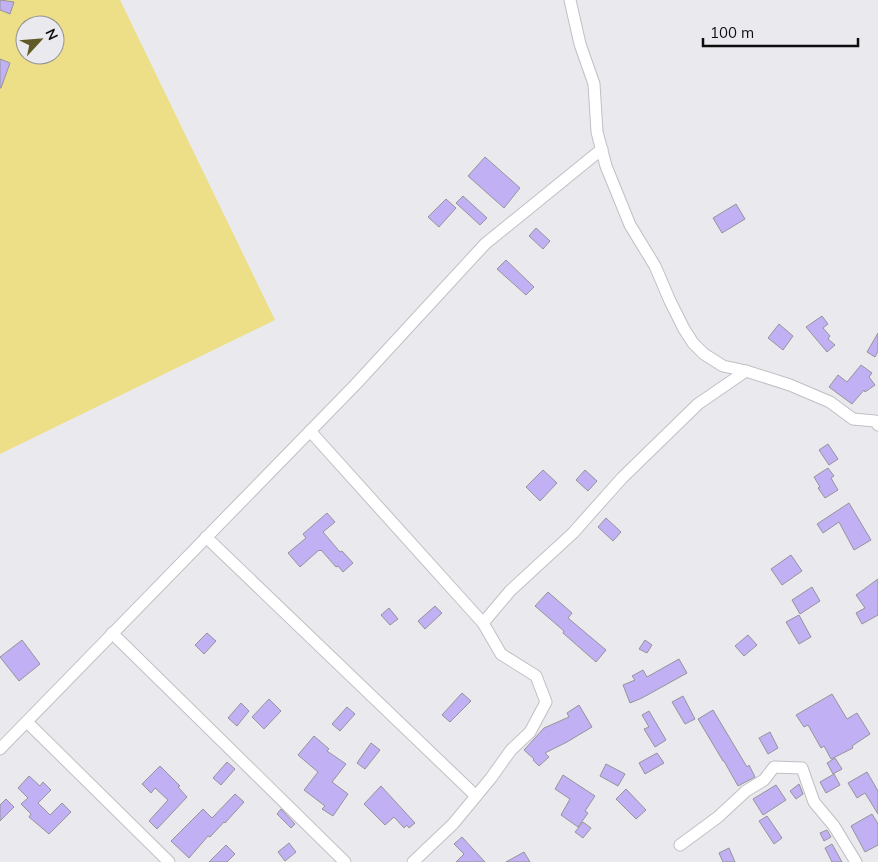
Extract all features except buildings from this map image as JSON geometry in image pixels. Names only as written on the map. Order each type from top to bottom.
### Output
[{"type":"street","points":[[570,0],[580,44],[594,84],[597,132],[606,166],[630,225],[655,266],[677,315],[693,344],[704,354],[723,366],[790,385],[830,402],[853,419],[875,421],[878,425]]},
{"type":"street","points":[[0,749],[362,377],[485,244],[602,149]]},
{"type":"street","points":[[483,623],[510,591],[572,533],[622,478],[698,404],[746,371]]},
{"type":"street","points":[[310,431],[483,623],[501,654],[536,676],[546,702],[530,732],[511,750],[453,824],[413,862]]},
{"type":"street","points":[[206,537],[476,796]]},
{"type":"street","points":[[112,633],[344,862]]},
{"type":"street","points":[[27,722],[169,862]]},
{"type":"street","points":[[680,845],[718,817],[746,791],[764,780],[774,767],[802,768],[814,802],[834,826],[856,862]]},
{"type":"shaded area","points":[[0,0],[120,0],[275,320],[0,454]]}]
